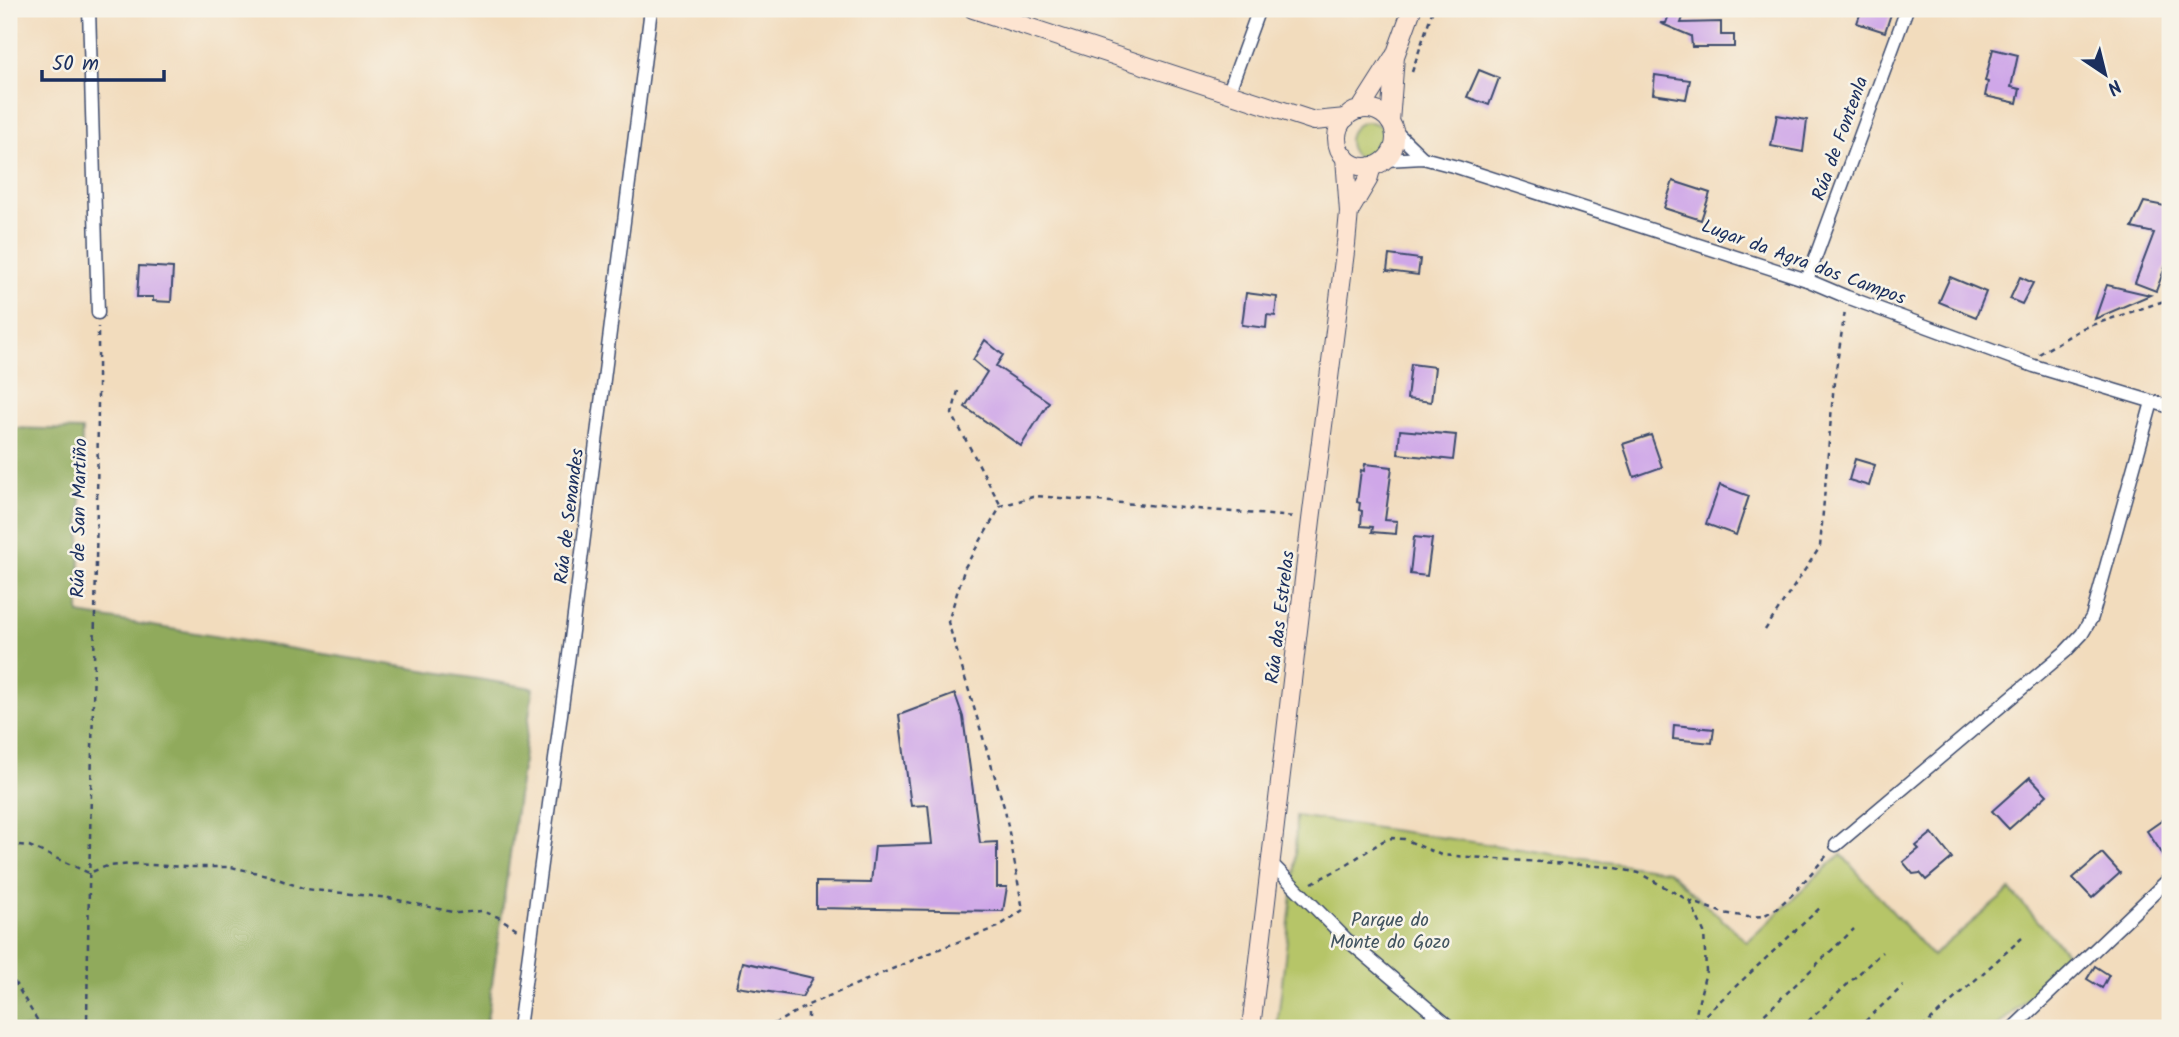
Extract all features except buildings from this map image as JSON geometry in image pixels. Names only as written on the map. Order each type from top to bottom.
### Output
[{"type":"street","points":[[89,9],[98,313]]},
{"type":"street","name":"Rúa de Senandes","points":[[519,1028],[652,9]]},
{"type":"street","points":[[973,9],[1314,121],[1376,111],[1392,126]]},
{"type":"street","points":[[1228,94],[1259,9]]},
{"type":"street","points":[[1341,151],[1339,130],[1395,55],[1412,9]]},
{"type":"street","name":"Rúa de Fontenla","points":[[1807,280],[1907,9]]},
{"type":"street","points":[[1314,121],[1356,165],[1379,163],[1394,147],[1392,126],[1395,55]]},
{"type":"street","name":"Lugar da Agra dos Campos","points":[[1392,126],[1423,158]]},
{"type":"street","name":"Rúa das Estrelas","points":[[1251,1028],[1349,212],[1341,151]]},
{"type":"street","name":"Lugar da Agra dos Campos","points":[[1379,163],[1423,158],[1807,280],[2034,366],[2170,407]]},
{"type":"street","name":"Rúa das Estrelas","points":[[1349,212],[1379,163]]},
{"type":"street","points":[[1836,845],[2082,634],[2092,617],[2152,402]]},
{"type":"street","points":[[1271,863],[1346,939],[1451,1028]]},
{"type":"street","points":[[2013,1028],[2170,878]]},
{"type":"path","points":[[1410,78],[1433,9]]},
{"type":"path","points":[[1765,630],[1820,547],[1834,382],[1847,297]]},
{"type":"path","points":[[2034,366],[2040,351],[2083,328],[2170,299]]},
{"type":"path","name":"Rúa de San Martiño","points":[[87,1028],[99,478],[98,313]]},
{"type":"path","points":[[958,391],[952,414],[1001,506]]},
{"type":"path","points":[[754,1028],[772,1026],[808,1006],[944,947],[998,927],[1023,910],[1005,810],[948,622],[965,567],[1001,506],[1037,496],[1287,516]]},
{"type":"path","points":[[1296,890],[1392,838],[1404,839],[1441,855],[1611,867],[1640,873],[1690,901],[1736,915],[1763,916],[1776,909],[1794,892],[1836,845]]},
{"type":"path","points":[[9,844],[29,846],[89,873],[107,866],[135,863],[231,867],[267,875],[305,889],[389,898],[457,913],[482,911],[498,916],[517,929],[531,932]]},
{"type":"path","points":[[1690,901],[1704,932],[1706,971],[1692,1028]]},
{"type":"path","points":[[1692,1028],[1822,906]]},
{"type":"path","points":[[1750,1028],[1854,929]]},
{"type":"path","points":[[1922,1028],[2022,938]]},
{"type":"path","points":[[1801,1028],[1882,953]]},
{"type":"path","points":[[9,973],[43,1028]]},
{"type":"path","points":[[1858,1028],[1903,986]]},
{"type":"path","points":[[808,1006],[808,1028]]},
{"type":"green space","points":[[1368,122],[1381,128],[1387,141],[1381,154],[1368,160],[1355,154],[1349,141],[1355,128]]},
{"type":"green space","points":[[9,428],[82,430],[79,614],[533,688],[486,1028],[9,1028]]},
{"type":"green space","name":"Parque do Monte do Gozo","points":[[1296,816],[1668,871],[1747,942],[1841,854],[1932,956],[2010,890],[2072,959],[1995,1028],[1277,1028],[1295,868]]}]
